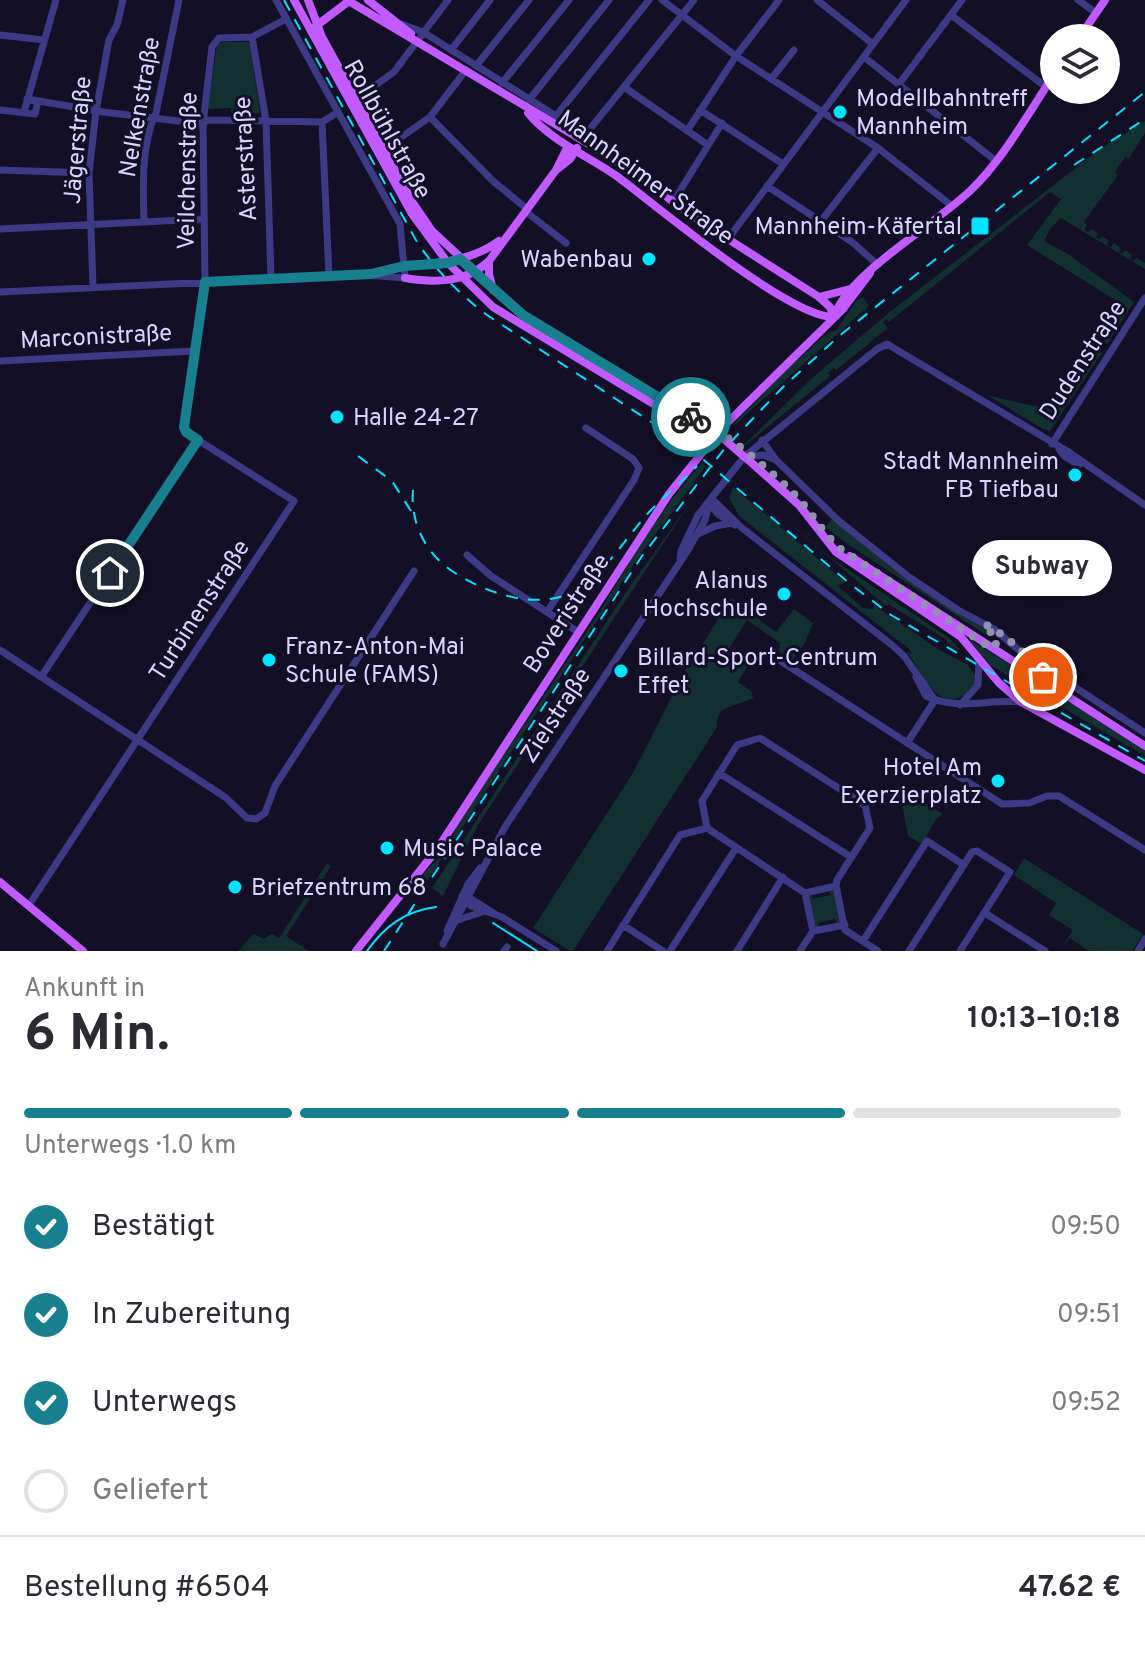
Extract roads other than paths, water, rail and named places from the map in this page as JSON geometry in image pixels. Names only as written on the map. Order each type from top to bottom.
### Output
[{"type":"main road","name":"Rollbühlstraße","points":[[294,0],[404,200],[434,246],[458,275],[493,307],[533,332],[672,415],[713,428]]},
{"type":"main road","name":"Rollbühlstraße","points":[[308,0],[316,26],[422,218],[460,259],[542,328],[684,415],[705,421],[713,428]]},
{"type":"main road","name":"Mannheimer Straße","points":[[368,0],[420,36],[463,74],[526,103],[819,297],[830,307],[834,317]]},
{"type":"main road","points":[[1089,24],[1105,0]]},
{"type":"main road","points":[[316,26],[348,1]]},
{"type":"main road","name":"Mannheimer Straße","points":[[348,1],[370,15],[420,36]]},
{"type":"main road","points":[[370,15],[377,6]]},
{"type":"main road","points":[[834,317],[839,303],[850,289],[984,177],[1040,96]]},
{"type":"main road","name":"Mannheimer Straße","points":[[526,103],[535,122],[640,195],[709,248],[808,312],[834,317]]},
{"type":"main road","points":[[550,133],[559,127]]},
{"type":"main road","points":[[405,278],[422,281],[458,275],[489,261],[581,140]]},
{"type":"main road","points":[[640,195],[649,191],[650,184]]},
{"type":"main road","points":[[652,204],[654,198],[670,200]]},
{"type":"main road","points":[[404,266],[448,263],[488,249],[503,239]]},
{"type":"main road","points":[[433,264],[434,246]]},
{"type":"main road","points":[[472,270],[488,249]]},
{"type":"main road","points":[[489,261],[494,290]]},
{"type":"main road","points":[[834,317],[870,273]]},
{"type":"main road","points":[[817,335],[808,312],[819,307],[819,297],[850,289]]},
{"type":"main road","name":"Boveristraße","points":[[356,951],[436,851],[641,534],[684,476],[721,429],[834,317]]},
{"type":"main road","points":[[713,428],[758,461],[797,497],[828,539],[842,550],[1145,746]]},
{"type":"main road","points":[[758,461],[799,505],[836,552],[969,645],[999,683],[1021,702],[1145,770]]},
{"type":"main road","points":[[0,882],[83,951]]},
{"type":"street","points":[[24,112],[56,0]]},
{"type":"street","name":"Jägerstraße","points":[[93,287],[89,173],[109,40],[117,25],[123,0]]},
{"type":"street","name":"Nelkenstraße","points":[[144,222],[146,161],[179,0]]},
{"type":"street","name":"Rollbühlstraße","points":[[276,0],[400,224],[405,278]]},
{"type":"street","points":[[358,98],[394,72],[448,0]]},
{"type":"street","points":[[451,50],[490,0]]},
{"type":"street","points":[[476,66],[529,0]]},
{"type":"street","points":[[502,83],[569,0]]},
{"type":"street","points":[[526,103],[609,0]]},
{"type":"street","points":[[556,116],[649,0]]},
{"type":"street","points":[[662,0],[736,56],[878,148],[952,206]]},
{"type":"street","points":[[581,140],[694,0]]},
{"type":"street","points":[[687,131],[736,56],[779,0]]},
{"type":"street","points":[[817,0],[873,44]]},
{"type":"street","points":[[728,239],[906,0]]},
{"type":"street","points":[[899,84],[962,0]]},
{"type":"street","points":[[1078,0],[1096,13]]},
{"type":"street","points":[[951,15],[1040,82]]},
{"type":"street","name":"Veilchenstraße","points":[[198,440],[184,427],[205,282],[203,124],[212,47],[219,38],[252,37],[286,19]]},
{"type":"street","points":[[0,35],[44,40]]},
{"type":"street","name":"Mannheimer Straße","points":[[420,36],[451,50],[502,83],[526,103],[556,116],[560,121],[559,127]]},
{"type":"street","name":"Asterstraße","points":[[252,37],[266,121],[271,279]]},
{"type":"street","points":[[771,79],[794,50]]},
{"type":"street","points":[[864,57],[996,161]]},
{"type":"street","points":[[386,148],[430,117],[463,74]]},
{"type":"street","points":[[624,87],[708,145]]},
{"type":"street","points":[[27,99],[203,124],[207,120],[322,122],[338,112]]},
{"type":"street","points":[[0,110],[35,114],[38,101]]},
{"type":"street","points":[[700,110],[783,164]]},
{"type":"street","points":[[430,117],[493,181],[566,243]]},
{"type":"street","points":[[322,122],[329,276]]},
{"type":"street","points":[[670,200],[722,123]]},
{"type":"street","points":[[821,221],[878,148]]},
{"type":"street","points":[[0,170],[89,173]]},
{"type":"street","points":[[767,186],[852,242],[878,265]]},
{"type":"street","points":[[0,229],[204,219]]},
{"type":"street","points":[[371,274],[404,266]]},
{"type":"street","points":[[0,292],[371,274],[405,278]]},
{"type":"street","name":"Dudenstraße","points":[[1055,447],[1144,300]]},
{"type":"street","name":"Zielstraße","points":[[680,558],[698,515],[744,457],[887,344],[1055,447]]},
{"type":"street","name":"Marconistraße","points":[[0,361],[194,351]]},
{"type":"street","points":[[547,612],[639,468],[633,459],[586,428]]},
{"type":"street","points":[[41,677],[198,440]]},
{"type":"street","name":"Turbinenstraße","points":[[29,905],[294,501],[198,440]]},
{"type":"street","points":[[760,442],[857,535],[909,577],[994,629],[1034,661],[1145,733]]},
{"type":"street","points":[[758,461],[760,442]]},
{"type":"street","points":[[1055,447],[1074,463],[1085,466],[1145,505]]},
{"type":"street","points":[[744,457],[758,461],[776,460]]},
{"type":"street","points":[[711,501],[732,523],[742,528]]},
{"type":"street","points":[[711,501],[892,645],[935,700],[960,705],[1021,702]]},
{"type":"street","name":"Zielstraße","points":[[466,898],[505,827],[697,535],[711,501]]},
{"type":"street","points":[[697,535],[715,526],[732,523]]},
{"type":"street","points":[[467,555],[491,576],[578,632]]},
{"type":"street","points":[[1,654],[225,797],[247,818],[256,819],[262,816],[275,786],[413,573]]},
{"type":"street","points":[[984,624],[997,640],[995,647],[991,648]]},
{"type":"street","points":[[772,651],[776,658],[1002,804],[1029,803],[1047,796],[1059,796],[1145,850]]},
{"type":"street","points":[[960,705],[978,685],[979,657]]},
{"type":"street","points":[[1034,661],[1044,681]]},
{"type":"street","points":[[907,743],[935,700]]},
{"type":"street","points":[[1099,717],[1098,711],[1102,705]]},
{"type":"street","points":[[800,951],[813,931],[805,893],[707,828],[701,803],[741,742],[763,739],[865,805],[870,828],[836,886],[845,930],[878,951]]},
{"type":"street","points":[[719,773],[851,857]]},
{"type":"street","points":[[607,951],[680,835],[707,828]]},
{"type":"street","points":[[863,941],[927,841],[964,865]]},
{"type":"street","points":[[670,951],[736,848]]},
{"type":"street","points":[[909,951],[972,852],[977,851],[1010,872],[960,951]]},
{"type":"street","points":[[737,951],[783,877]]},
{"type":"street","points":[[805,893],[836,886]]},
{"type":"street","points":[[466,898],[482,912]]},
{"type":"street","points":[[466,898],[556,951]]},
{"type":"street","points":[[442,948],[466,898]]},
{"type":"street","points":[[442,948],[466,898]]},
{"type":"street","points":[[458,920],[482,912],[497,915]]},
{"type":"street","points":[[985,913],[1045,951]]},
{"type":"street","points":[[623,925],[663,951]]},
{"type":"street","points":[[813,931],[845,925]]},
{"type":"street","points":[[1138,951],[1145,939]]},
{"type":"tram line","points":[[367,951],[397,921],[436,907]]},
{"type":"tram line","points":[[493,923],[537,951]]},
{"type":"railway","points":[[284,0],[417,242],[440,272],[467,299],[685,444],[891,615],[1145,761]]},
{"type":"railway","points":[[384,951],[642,556],[725,448],[782,388],[838,337],[1145,92]]},
{"type":"railway","points":[[1074,165],[1145,119]]},
{"type":"railway","points":[[358,456],[392,481],[411,511]]},
{"type":"railway","points":[[413,490],[417,526],[428,548],[445,566],[486,589],[521,599],[539,600],[556,598],[587,583],[650,511],[697,466]]},
{"type":"place","name":"Modellbahntreff Mannheim","points":[[840,112]]},
{"type":"place","name":"Mannheim-Käfertal","points":[[980,226]]},
{"type":"place","name":"Wabenbau","points":[[649,259]]},
{"type":"place","name":"Halle 24-27","points":[[337,417]]},
{"type":"place","name":"Stadt Mannheim FB Tiefbau","points":[[1075,475]]},
{"type":"place","name":"Alanus Hochschule","points":[[784,594]]},
{"type":"place","name":"Franz-Anton-Mai Schule (FAMS)","points":[[269,660]]},
{"type":"place","name":"Billard-Sport-Centrum Effet","points":[[621,671]]},
{"type":"place","name":"Subway","points":[[1043,677]]},
{"type":"place","name":"Hotel Am Exerzierplatz","points":[[998,781]]},
{"type":"place","name":"Music Palace","points":[[387,848]]},
{"type":"place","name":"Briefzentrum 68","points":[[235,887]]}]
